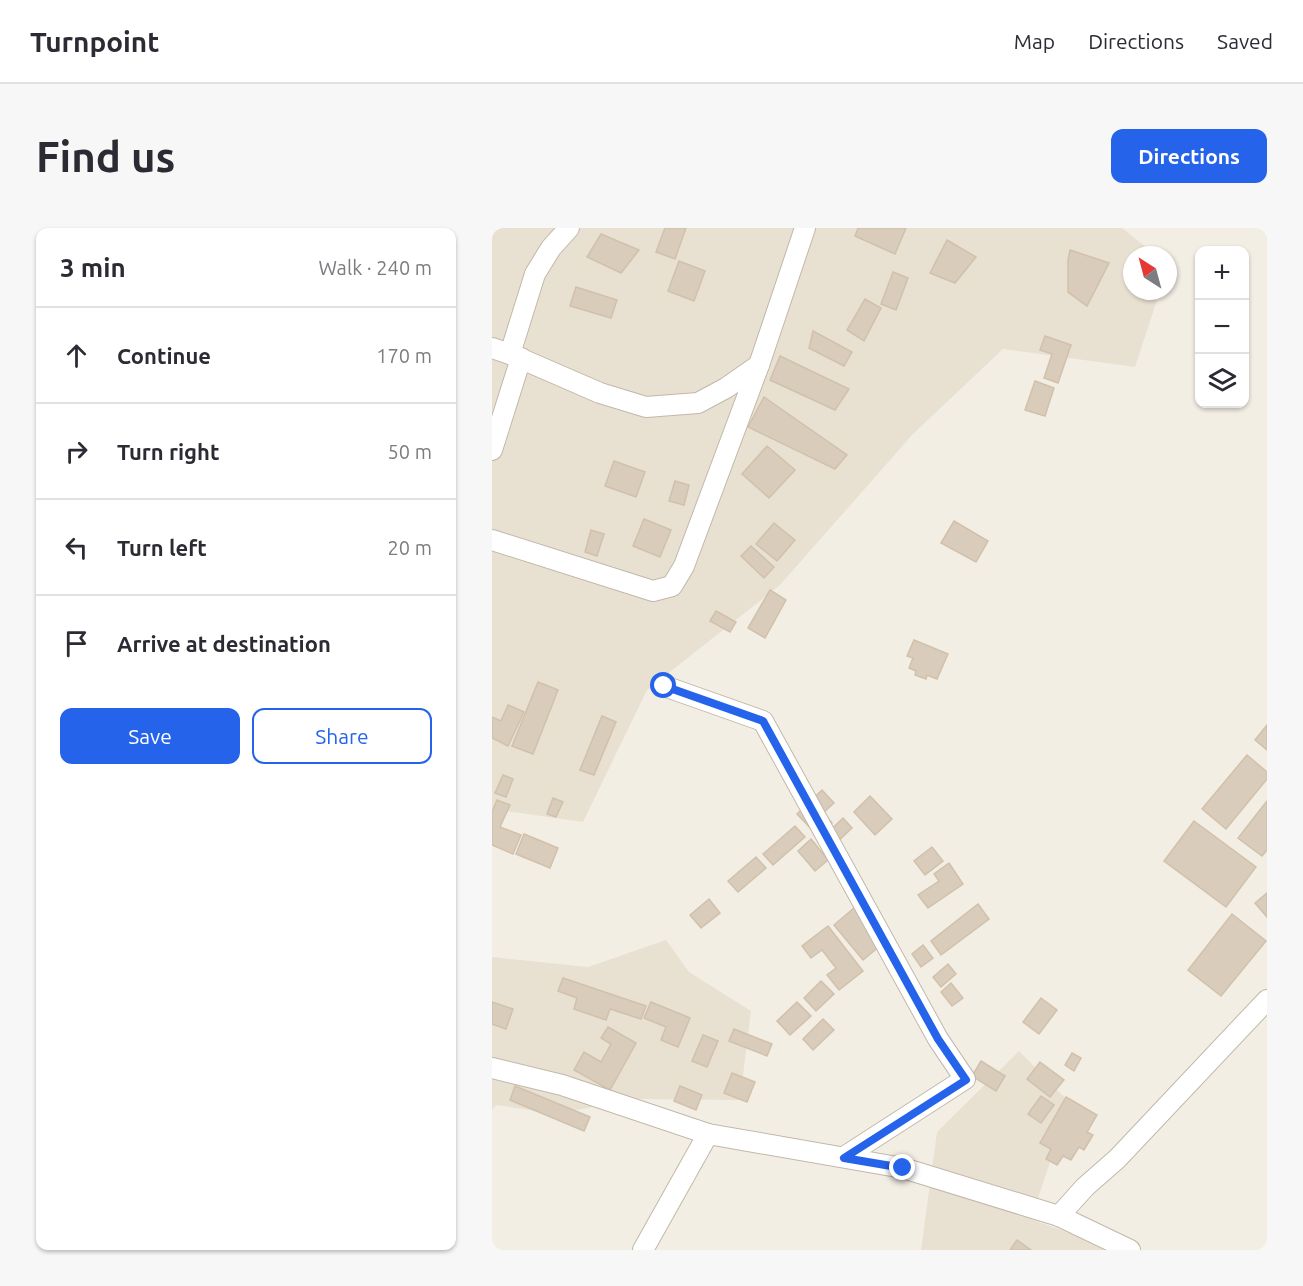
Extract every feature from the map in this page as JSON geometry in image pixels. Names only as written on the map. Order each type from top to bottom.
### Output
[{"type":"street","points":[[492,450],[508,354],[535,274],[551,248],[569,228]]},
{"type":"street","points":[[492,540],[652,591],[672,586],[684,566],[759,365],[805,228]]},
{"type":"street","points":[[508,354],[600,393],[646,406],[698,403],[726,388],[759,365]]},
{"type":"street","points":[[664,686],[763,721],[938,1039],[966,1080],[844,1158]]},
{"type":"street","points":[[1059,1216],[1085,1187],[1117,1159],[1267,1000]]},
{"type":"street","points":[[492,1068],[562,1085],[708,1134],[903,1168],[1059,1216],[1130,1250]]},
{"type":"street","points":[[643,1250],[708,1134]]},
{"type":"shaded area","points":[[492,228],[1122,228],[1145,246],[1123,246],[1123,300],[1157,300],[1135,367],[1003,349],[913,434],[780,585],[647,690],[583,822],[492,809]]},
{"type":"shaded area","points":[[666,940],[689,972],[751,1011],[740,1100],[631,1099],[557,1114],[496,1105],[492,1110],[492,957],[588,967]]},
{"type":"shaded area","points":[[1019,1051],[1070,1103],[1031,1219],[1115,1250],[921,1250],[937,1132]]},
{"type":"building","points":[[665,228],[686,228],[675,259],[656,252]]},
{"type":"building","points":[[858,228],[906,228],[895,254],[855,236]]},
{"type":"building","points":[[601,234],[639,250],[621,273],[587,257]]},
{"type":"building","points":[[947,240],[976,257],[955,283],[930,273]]},
{"type":"building","points":[[1070,250],[1109,263],[1087,306],[1068,292]]},
{"type":"building","points":[[679,261],[705,271],[694,301],[668,291]]},
{"type":"building","points":[[893,272],[908,278],[896,310],[881,304]]},
{"type":"building","points":[[576,287],[617,300],[611,318],[570,306]]},
{"type":"building","points":[[865,299],[881,308],[864,341],[847,330]]},
{"type":"building","points":[[813,331],[852,352],[844,366],[809,348]]},
{"type":"building","points":[[1045,336],[1071,345],[1058,383],[1044,378],[1052,354],[1040,350]]},
{"type":"building","points":[[780,356],[849,389],[835,410],[770,380]]},
{"type":"building","points":[[1035,381],[1054,388],[1045,416],[1025,410]]},
{"type":"building","points":[[764,397],[847,455],[835,469],[748,427]]},
{"type":"building","points":[[767,446],[795,470],[769,498],[742,474]]},
{"type":"building","points":[[614,461],[645,472],[636,497],[605,486]]},
{"type":"building","points":[[675,481],[689,485],[684,505],[669,501]]},
{"type":"building","points":[[644,519],[671,530],[660,557],[633,546]]},
{"type":"building","points":[[954,521],[988,541],[976,562],[941,543]]},
{"type":"building","points":[[774,523],[795,540],[777,561],[756,544]]},
{"type":"building","points":[[591,530],[604,534],[597,556],[585,552]]},
{"type":"building","points":[[751,546],[774,567],[764,578],[741,556]]},
{"type":"building","points":[[770,590],[786,600],[765,638],[748,628]]},
{"type":"building","points":[[716,611],[736,622],[730,632],[710,621]]},
{"type":"building","points":[[914,640],[948,654],[937,679],[927,675],[926,679],[915,675],[916,671],[909,668],[913,658],[907,656]]},
{"type":"building","points":[[538,682],[558,690],[533,754],[512,746]]},
{"type":"building","points":[[508,705],[524,712],[508,746],[492,738],[492,717],[501,721]]},
{"type":"building","points":[[602,716],[616,722],[594,775],[580,770]]},
{"type":"building","points":[[1267,725],[1267,750],[1255,740]]},
{"type":"building","points":[[1247,755],[1267,772],[1267,779],[1226,829],[1202,809]]},
{"type":"building","points":[[503,775],[513,779],[506,797],[495,793]]},
{"type":"building","points":[[822,790],[834,803],[823,813],[832,823],[818,836],[797,814]]},
{"type":"building","points":[[870,796],[892,819],[875,835],[854,812]]},
{"type":"building","points":[[553,798],[563,802],[556,817],[547,814]]},
{"type":"building","points":[[497,800],[510,805],[500,827],[521,835],[513,854],[492,845],[492,812]]},
{"type":"building","points":[[1267,801],[1267,850],[1262,856],[1238,838]]},
{"type":"building","points":[[843,818],[852,828],[829,850],[820,840]]},
{"type":"building","points":[[1194,821],[1256,867],[1226,907],[1164,861]]},
{"type":"building","points":[[795,826],[805,837],[773,865],[763,854]]},
{"type":"building","points":[[524,834],[558,848],[550,868],[516,854]]},
{"type":"building","points":[[811,839],[828,860],[815,871],[798,851]]},
{"type":"building","points":[[932,847],[943,861],[925,875],[914,861]]},
{"type":"building","points":[[756,857],[766,868],[738,892],[728,881]]},
{"type":"building","points":[[949,863],[963,884],[928,908],[918,895],[939,881],[934,874]]},
{"type":"building","points":[[1267,893],[1267,917],[1255,903]]},
{"type":"building","points":[[709,899],[720,913],[701,928],[690,915]]},
{"type":"building","points":[[861,902],[891,937],[863,960],[834,925]]},
{"type":"building","points":[[978,904],[989,919],[941,955],[931,941]]},
{"type":"building","points":[[1232,914],[1266,941],[1221,996],[1188,970]]},
{"type":"building","points":[[828,926],[863,971],[839,990],[827,975],[836,968],[822,950],[811,958],[802,946]]},
{"type":"building","points":[[923,945],[933,958],[921,967],[912,954]]},
{"type":"building","points":[[948,964],[956,974],[941,987],[933,977]]},
{"type":"building","points":[[563,978],[646,1006],[641,1019],[610,1009],[606,1020],[574,1009],[577,998],[558,991]]},
{"type":"building","points":[[821,981],[834,994],[816,1011],[804,998]]},
{"type":"building","points":[[951,983],[963,998],[952,1006],[941,992]]},
{"type":"building","points":[[1041,998],[1057,1010],[1039,1034],[1023,1022]]},
{"type":"building","points":[[492,1002],[513,1009],[506,1029],[492,1024]]},
{"type":"building","points":[[651,1002],[690,1018],[678,1047],[661,1040],[666,1027],[644,1018]]},
{"type":"building","points":[[797,1002],[811,1016],[790,1035],[777,1021]]},
{"type":"building","points":[[823,1019],[834,1030],[813,1050],[803,1039]]},
{"type":"building","points":[[608,1027],[636,1043],[610,1090],[574,1070],[584,1052],[601,1062],[611,1044],[601,1038]]},
{"type":"building","points":[[734,1029],[772,1044],[767,1056],[729,1041]]},
{"type":"building","points":[[703,1035],[718,1041],[707,1067],[692,1061]]},
{"type":"building","points":[[1072,1053],[1081,1058],[1074,1071],[1065,1065]]},
{"type":"building","points":[[981,1061],[1005,1076],[996,1091],[972,1076]]},
{"type":"building","points":[[1040,1062],[1064,1080],[1050,1097],[1027,1079]]},
{"type":"building","points":[[732,1073],[755,1082],[747,1102],[724,1093]]},
{"type":"building","points":[[515,1086],[590,1117],[584,1131],[510,1100]]},
{"type":"building","points":[[680,1086],[702,1095],[696,1110],[674,1101]]},
{"type":"building","points":[[1041,1096],[1054,1105],[1041,1123],[1028,1114]]},
{"type":"building","points":[[1066,1097],[1097,1115],[1087,1132],[1093,1135],[1084,1150],[1079,1147],[1071,1160],[1063,1156],[1057,1165],[1046,1159],[1051,1149],[1040,1143]]},
{"type":"building","points":[[1017,1240],[1031,1250],[1010,1250]]},
{"type":"route","points":[[664,686],[763,721],[938,1039],[966,1080],[844,1158],[903,1168]]}]
